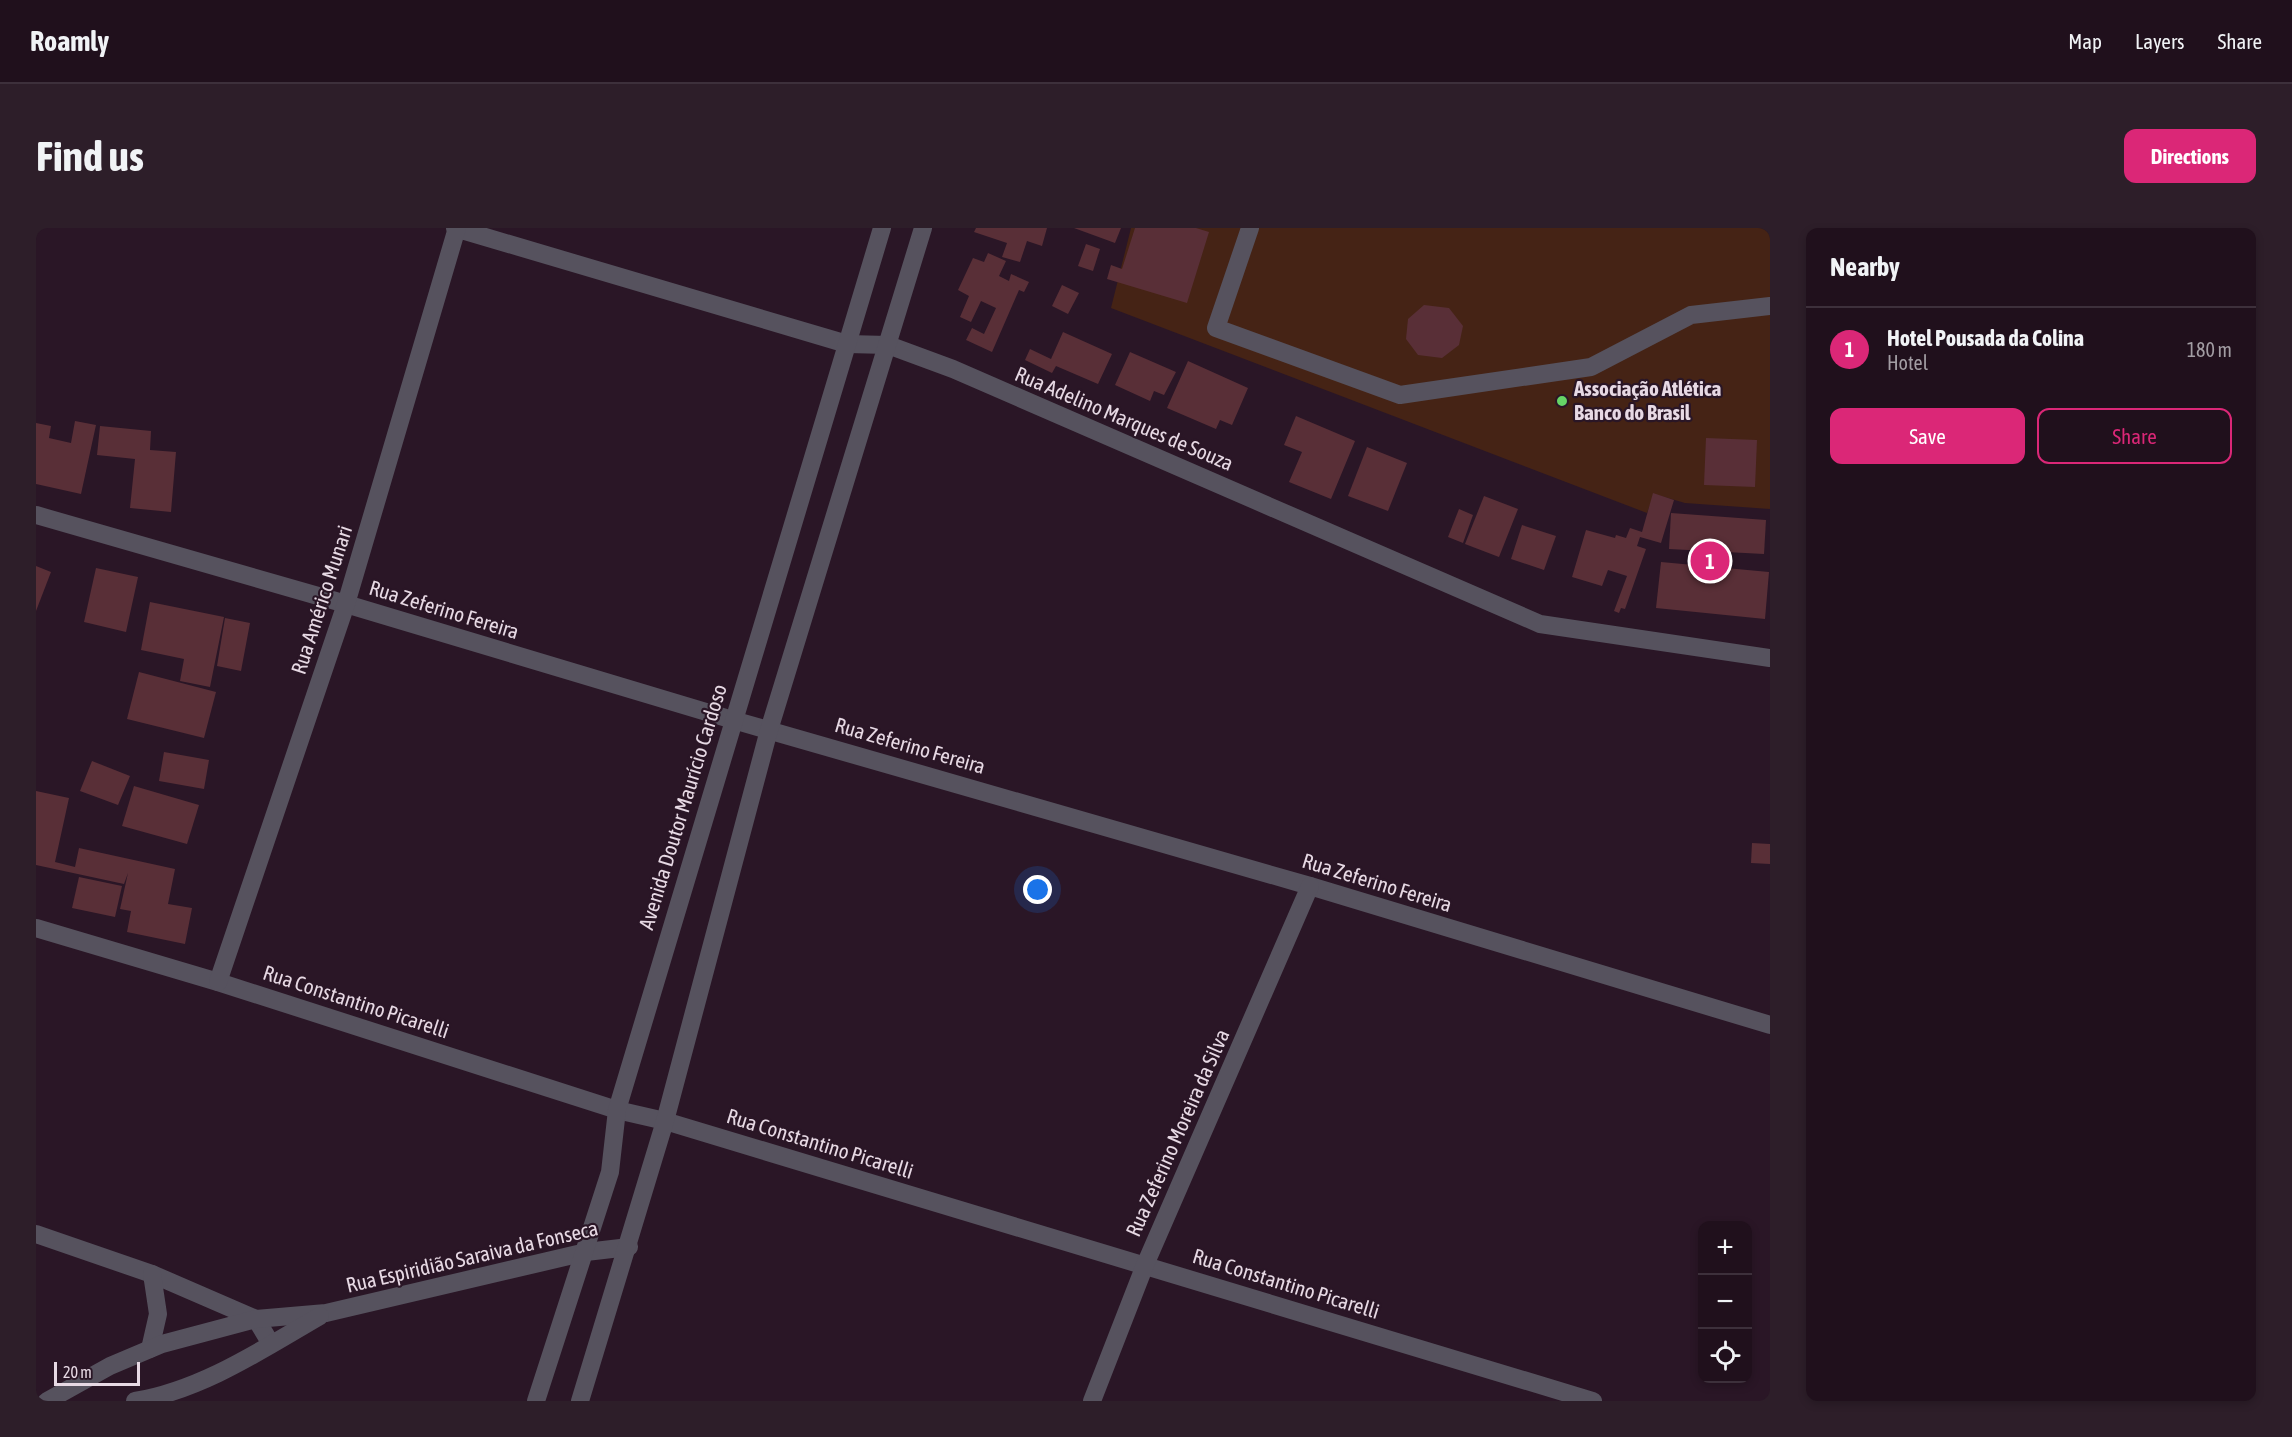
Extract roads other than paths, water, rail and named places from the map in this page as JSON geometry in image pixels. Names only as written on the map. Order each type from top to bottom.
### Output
[{"type":"street","name":"Rua Adelino Marques de Souza","points":[[457,228],[847,344],[888,345],[964,374],[1540,624],[1770,658]]},
{"type":"street","name":"Rua Américo Munari","points":[[218,982],[346,604],[457,228]]},
{"type":"street","name":"Avenida Doutor Maurício Cardoso","points":[[536,1401],[610,1172],[617,1110],[882,228]]},
{"type":"street","points":[[580,1401],[629,1247],[665,1121],[769,730],[923,228]]},
{"type":"street","points":[[1250,228],[1216,328],[1400,395],[1591,367],[1691,315],[1770,306]]},
{"type":"street","name":"Rua Zeferino Fereira","points":[[36,515],[346,604],[733,720],[1310,886],[1770,1024]]},
{"type":"street","name":"Rua Zeferino Moreira da Silva","points":[[1092,1401],[1145,1265],[1310,886]]},
{"type":"street","name":"Rua Constantino Picarelli","points":[[36,928],[218,982],[617,1110],[665,1121],[1593,1401]]},
{"type":"street","points":[[36,1234],[152,1274],[256,1319],[271,1344]]},
{"type":"street","name":"Rua Espiridião Saraiva da Fonseca","points":[[47,1401],[110,1366],[150,1349],[256,1319],[326,1313],[586,1252],[629,1247]]},
{"type":"street","points":[[150,1349],[158,1314],[152,1274]]},
{"type":"street","name":"Rua Espiridião Saraiva da Fonseca","points":[[135,1401],[157,1398],[197,1382],[326,1313]]},
{"type":"place","name":"Associação Atlética Banco do Brasil","points":[[1562,401]]},
{"type":"place","name":"Hotel Pousada da Colina","points":[[1710,561]]}]
